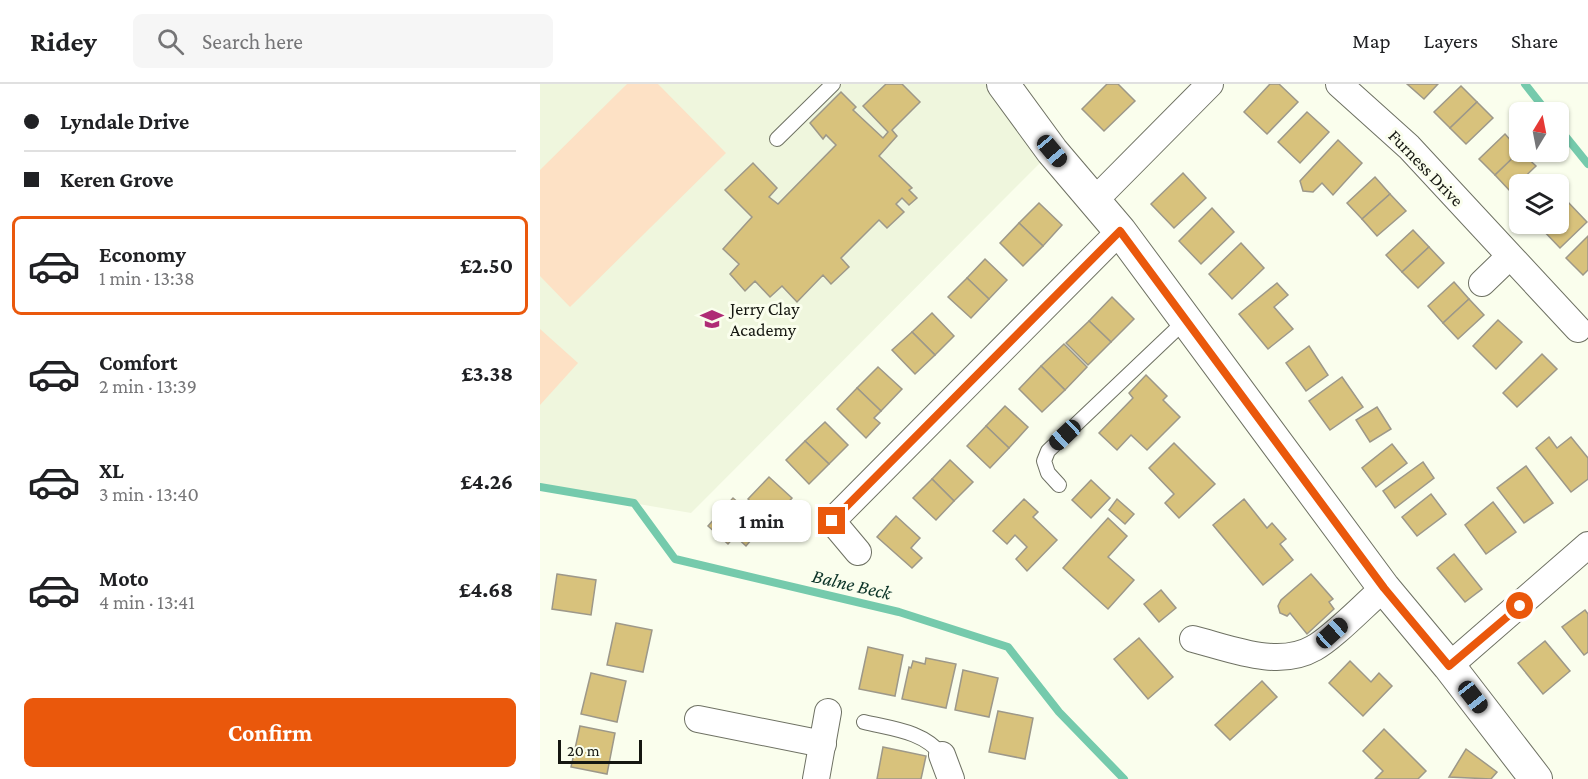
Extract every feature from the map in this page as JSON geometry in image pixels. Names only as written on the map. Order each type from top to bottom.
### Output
[{"type":"street","points":[[1003,84],[1052,151],[1120,231],[1384,588],[1449,666],[1536,779]]},
{"type":"street","points":[[1094,201],[1210,84]]},
{"type":"street","name":"Furness Drive","points":[[1339,84],[1409,147],[1578,329]]},
{"type":"street","points":[[858,552],[832,521],[1120,231]]},
{"type":"street","points":[[1482,283],[1509,257]]},
{"type":"street","points":[[1449,666],[1588,545]]},
{"type":"street","points":[[1192,639],[1254,654],[1276,657],[1295,656],[1314,648],[1384,588]]},
{"type":"street","points":[[816,779],[828,712]]},
{"type":"street","points":[[698,719],[823,744]]},
{"type":"street","points":[[942,755],[951,779]]},
{"type":"lane","points":[[777,139],[833,84]]},
{"type":"lane","points":[[1059,485],[1048,473],[1044,461],[1048,451],[1186,320]]},
{"type":"lane","points":[[864,722],[919,736],[933,743],[942,755]]},
{"type":"shaded area","name":"Jerry Clay Academy","points":[[540,84],[1003,84],[1052,151],[691,513],[540,487]]},
{"type":"shaded area","points":[[627,84],[658,84],[726,153],[570,307],[540,276],[540,170]]},
{"type":"shaded area","points":[[540,329],[578,363],[540,405]]},
{"type":"building","points":[[886,84],[902,84],[920,102],[892,130],[897,136],[879,156],[912,188],[909,190],[917,198],[909,205],[902,198],[896,204],[904,212],[887,228],[879,220],[841,258],[849,267],[831,284],[823,275],[797,302],[782,286],[770,297],[755,281],[745,291],[730,274],[739,264],[723,249],[752,217],[725,190],[753,163],[777,188],[769,197],[778,204],[836,145],[826,135],[823,139],[810,123],[841,92],[856,107],[853,110],[883,138],[888,132],[863,106]]},
{"type":"building","points":[[1107,84],[1118,84],[1135,101],[1104,131],[1082,109]]},
{"type":"building","points":[[1270,84],[1279,84],[1298,102],[1267,134],[1244,112]]},
{"type":"building","points":[[1407,84],[1438,84],[1424,99]]},
{"type":"building","points":[[1461,86],[1477,102],[1450,128],[1434,112]]},
{"type":"building","points":[[1477,102],[1493,118],[1466,144],[1450,128]]},
{"type":"building","points":[[1307,112],[1329,132],[1300,163],[1278,142]]},
{"type":"building","points":[[1505,134],[1509,139],[1509,162],[1495,175],[1479,159]]},
{"type":"building","points":[[1338,140],[1362,163],[1333,195],[1322,183],[1313,192],[1303,191],[1300,181]]},
{"type":"building","points":[[1509,162],[1532,162],[1536,166],[1528,174],[1509,174],[1509,190],[1495,175]]},
{"type":"building","points":[[1183,173],[1206,198],[1174,228],[1151,204]]},
{"type":"building","points":[[1375,177],[1390,194],[1362,219],[1347,203]]},
{"type":"building","points":[[1390,194],[1406,211],[1377,236],[1362,219]]},
{"type":"building","points":[[1039,203],[1062,225],[1043,246],[1019,223]]},
{"type":"building","points":[[1569,203],[1587,222],[1560,248],[1547,234],[1569,234]]},
{"type":"building","points":[[1212,208],[1234,232],[1201,264],[1179,241]]},
{"type":"building","points":[[1019,223],[1043,246],[1023,266],[1000,243]]},
{"type":"building","points":[[1413,230],[1429,247],[1402,272],[1386,255]]},
{"type":"building","points":[[1588,236],[1588,270],[1583,275],[1566,258]]},
{"type":"building","points":[[1241,243],[1264,268],[1232,299],[1209,274]]},
{"type":"building","points":[[1429,247],[1444,263],[1418,288],[1402,272]]},
{"type":"building","points":[[985,259],[1007,280],[989,299],[967,278]]},
{"type":"building","points":[[967,278],[989,299],[971,318],[948,297]]},
{"type":"building","points":[[1454,282],[1469,299],[1443,323],[1428,306]]},
{"type":"building","points":[[1277,283],[1288,295],[1274,307],[1293,329],[1268,349],[1239,314]]},
{"type":"building","points":[[1112,297],[1134,319],[1111,342],[1089,321]]},
{"type":"building","points":[[1469,299],[1484,315],[1458,339],[1443,323]]},
{"type":"building","points":[[932,313],[954,336],[935,355],[912,332]]},
{"type":"building","points":[[1498,320],[1522,342],[1496,369],[1473,346]]},
{"type":"building","points":[[1089,321],[1111,342],[1088,365],[1066,343]]},
{"type":"building","points":[[912,332],[935,355],[915,374],[892,350]]},
{"type":"building","points":[[1064,344],[1087,367],[1065,390],[1041,366]]},
{"type":"building","points":[[1309,346],[1328,375],[1306,391],[1286,363]]},
{"type":"building","points":[[1542,354],[1557,369],[1517,407],[1503,393]]},
{"type":"building","points":[[1041,366],[1065,390],[1042,412],[1019,389]]},
{"type":"building","points":[[878,367],[902,389],[881,411],[857,388]]},
{"type":"building","points":[[1146,375],[1167,396],[1163,400],[1180,417],[1147,450],[1131,435],[1117,450],[1099,433],[1133,398],[1129,393]]},
{"type":"building","points":[[1342,377],[1363,407],[1330,430],[1309,401]]},
{"type":"building","points":[[857,388],[881,411],[874,418],[880,423],[866,438],[837,409]]},
{"type":"building","points":[[1005,406],[1028,427],[1009,448],[986,426]]},
{"type":"building","points":[[1377,407],[1391,429],[1370,442],[1356,420]]},
{"type":"building","points":[[825,422],[848,445],[829,464],[805,441]]},
{"type":"building","points":[[986,426],[1009,448],[990,468],[967,446]]},
{"type":"building","points":[[1549,437],[1557,448],[1571,437],[1588,458],[1588,479],[1571,492],[1536,448]]},
{"type":"building","points":[[805,441],[829,464],[809,484],[786,460]]},
{"type":"building","points":[[1174,443],[1215,484],[1179,518],[1165,503],[1174,494],[1149,468]]},
{"type":"building","points":[[1392,444],[1407,463],[1376,487],[1362,468]]},
{"type":"building","points":[[950,460],[973,482],[954,501],[932,479]]},
{"type":"building","points":[[1423,462],[1434,478],[1395,508],[1383,491]]},
{"type":"building","points":[[1526,466],[1553,503],[1524,523],[1497,488]]},
{"type":"building","points":[[769,477],[792,498],[772,521],[748,499]]},
{"type":"building","points":[[932,479],[954,501],[936,520],[913,498]]},
{"type":"building","points":[[1091,480],[1110,498],[1091,518],[1072,500]]},
{"type":"building","points":[[1431,494],[1446,514],[1417,536],[1402,517]]},
{"type":"building","points":[[733,498],[764,525],[746,546],[735,536],[728,544],[708,526]]},
{"type":"building","points":[[1024,499],[1038,512],[1033,517],[1057,540],[1027,571],[1016,559],[1027,547],[1015,535],[1007,544],[993,531]]},
{"type":"building","points":[[1117,499],[1134,514],[1125,524],[1109,510]]},
{"type":"building","points":[[1244,499],[1267,528],[1272,523],[1286,539],[1280,544],[1293,560],[1263,585],[1213,525]]},
{"type":"building","points":[[1493,502],[1516,532],[1486,554],[1465,525]]},
{"type":"building","points":[[896,516],[920,538],[911,548],[922,558],[912,568],[877,537]]},
{"type":"building","points":[[1108,518],[1127,536],[1108,557],[1134,580],[1108,609],[1063,568]]},
{"type":"building","points":[[1454,554],[1482,589],[1465,602],[1437,568]]},
{"type":"building","points":[[557,574],[596,580],[591,615],[552,609]]},
{"type":"building","points":[[1311,574],[1333,599],[1329,602],[1334,609],[1307,634],[1290,613],[1287,616],[1280,613],[1278,606],[1281,600]]},
{"type":"building","points":[[1161,590],[1176,608],[1159,622],[1144,604]]},
{"type":"building","points":[[1585,610],[1588,614],[1588,652],[1584,655],[1562,627]]},
{"type":"building","points":[[616,623],[652,630],[643,672],[607,665]]},
{"type":"building","points":[[1139,638],[1173,677],[1148,699],[1114,659]]},
{"type":"building","points":[[1545,641],[1570,671],[1543,694],[1518,663]]},
{"type":"building","points":[[868,647],[903,655],[895,696],[859,689]]},
{"type":"building","points":[[926,658],[956,664],[946,708],[902,699],[909,667],[911,668],[913,661],[925,664]]},
{"type":"building","points":[[1350,661],[1371,682],[1379,673],[1392,686],[1363,716],[1329,683]]},
{"type":"building","points":[[963,670],[998,678],[989,717],[955,710]]},
{"type":"building","points":[[591,673],[626,681],[617,722],[581,714]]},
{"type":"building","points":[[1262,681],[1277,697],[1230,740],[1215,725]]},
{"type":"building","points":[[998,711],[1033,718],[1025,759],[989,752]]},
{"type":"building","points":[[580,726],[615,733],[607,774],[571,767]]},
{"type":"building","points":[[1384,729],[1426,771],[1418,779],[1375,779],[1383,771],[1363,751]]},
{"type":"building","points":[[883,747],[926,756],[921,779],[877,779]]},
{"type":"building","points":[[1466,749],[1497,772],[1491,779],[1449,777]]},
{"type":"waterway","points":[[1525,84],[1539,102]]},
{"type":"waterway","points":[[1569,141],[1588,164]]},
{"type":"waterway","name":"Balne Beck","points":[[540,487],[634,503],[675,559],[899,612],[1008,647],[1059,712],[1124,779]]},
{"type":"place","name":"Jerry Clay Academy","points":[[712,319]]},
{"type":"route","points":[[832,521],[1120,231],[1384,588],[1449,666],[1520,606]]}]
